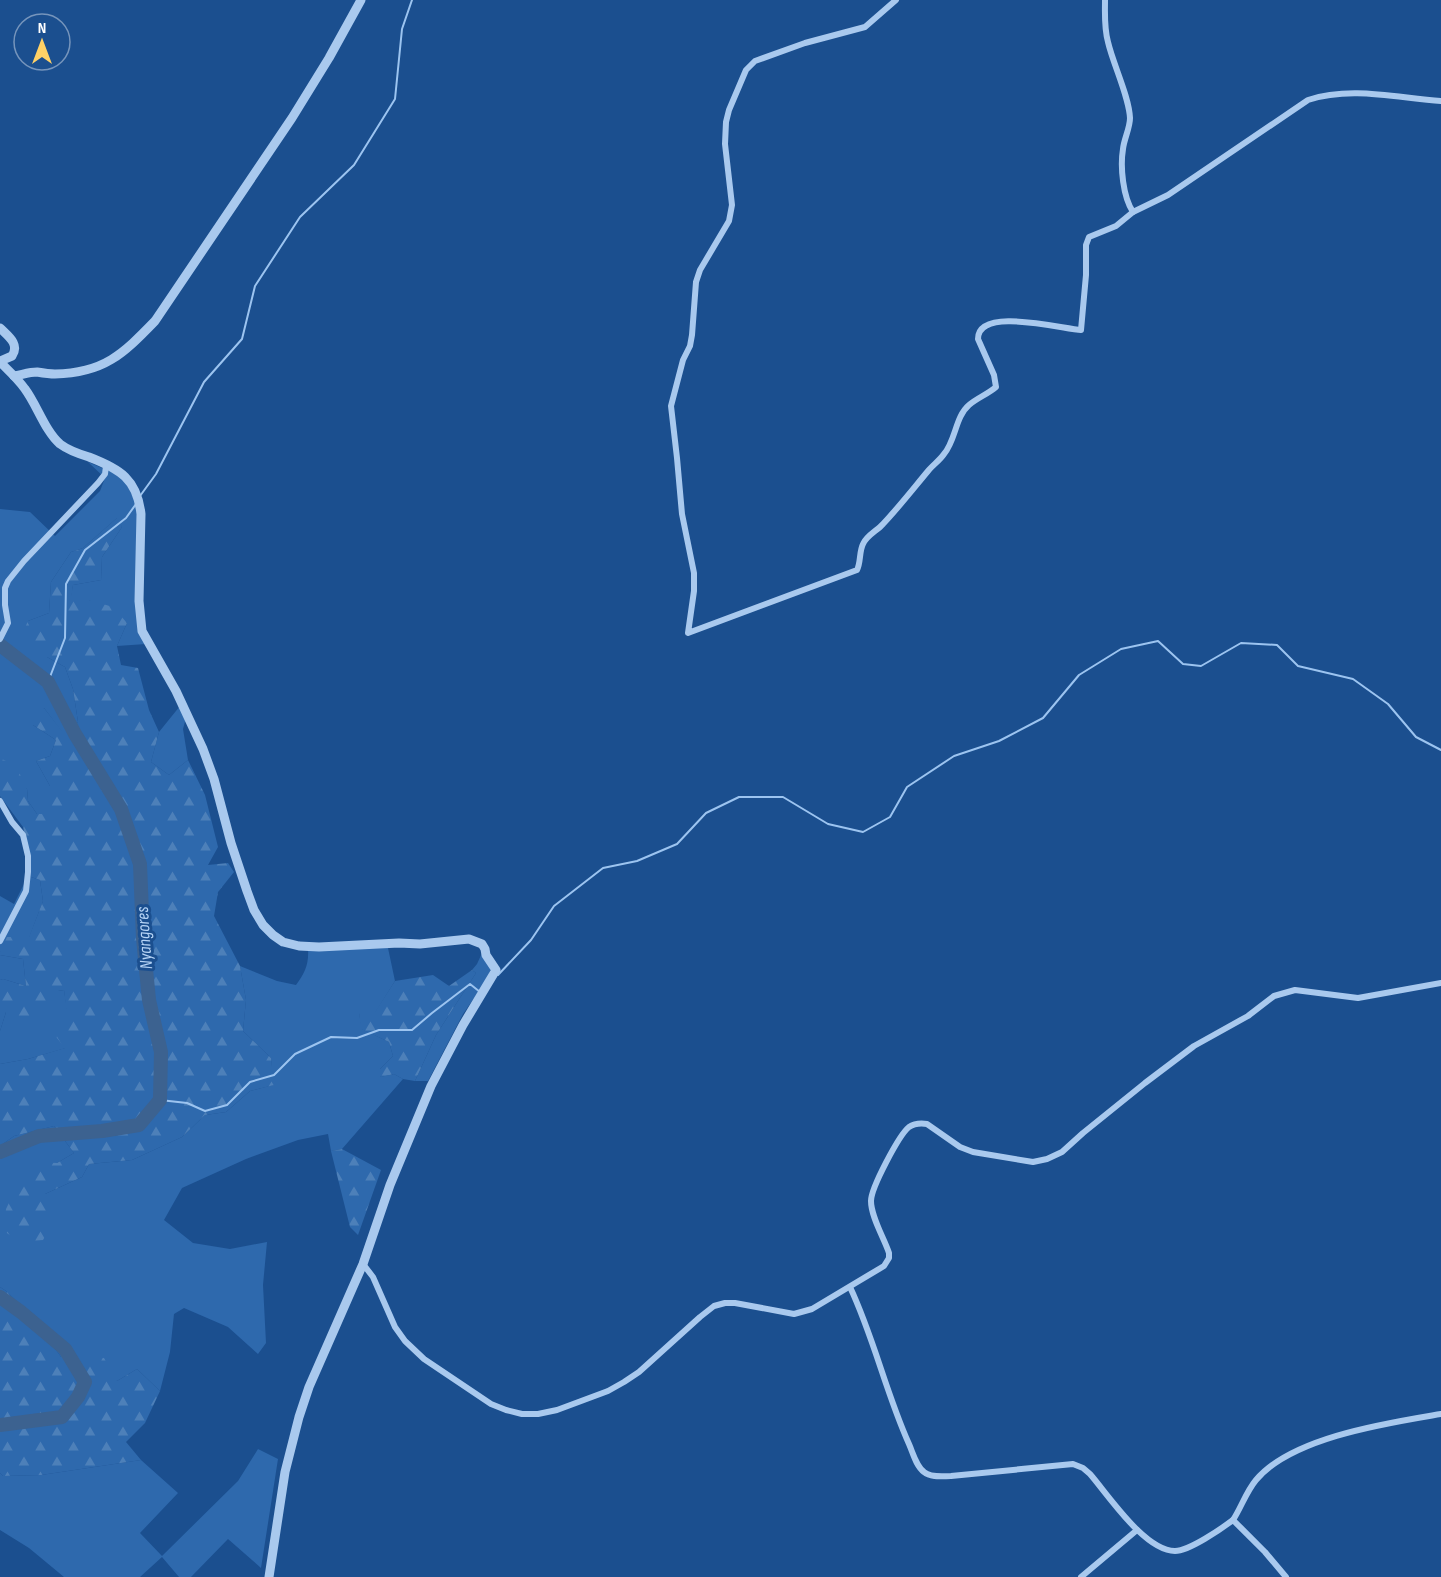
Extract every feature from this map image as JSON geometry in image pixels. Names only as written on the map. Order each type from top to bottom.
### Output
[{"type":"street","points":[[14,376],[35,372],[48,374],[82,371],[107,363],[132,344],[155,321],[292,118],[361,0]]},
{"type":"street","points":[[896,0],[865,27],[806,43],[754,61],[746,70],[729,110],[725,133],[731,214],[700,270],[696,282],[690,346],[683,360],[670,406],[682,514],[694,573],[688,633],[857,570],[865,541],[943,456],[955,434],[959,419],[968,405],[996,387],[994,375],[978,339],[981,328],[987,324],[1018,321],[1081,330],[1086,245],[1089,237],[1116,226],[1133,212],[1168,195],[1308,100],[1334,94],[1358,93],[1441,101]]},
{"type":"street","points":[[1105,0],[1108,42],[1130,117],[1121,166],[1129,205],[1133,212]]},
{"type":"street","points":[[0,328],[14,343],[16,349],[12,356],[0,362],[26,390],[53,436],[61,444],[127,477],[135,488],[141,514],[139,601],[142,631],[176,691],[204,749],[250,900],[263,924],[283,942],[299,946],[420,944],[462,939],[474,940],[482,944],[496,970],[463,1025],[431,1086],[390,1185],[363,1264],[309,1387],[284,1481],[269,1577]]},
{"type":"street","points":[[0,639],[8,623],[4,605],[8,580],[98,483],[105,474],[106,466]]},
{"type":"street","points":[[0,801],[12,822],[23,835],[28,856],[28,872],[26,891],[0,941]]},
{"type":"street","points":[[363,1264],[374,1277],[395,1327],[405,1341],[424,1359],[491,1404],[506,1410],[522,1414],[538,1414],[556,1410],[608,1391],[624,1382],[639,1372],[714,1306],[735,1303],[795,1314],[812,1309],[884,1266],[889,1258],[875,1217],[871,1202],[872,1196],[889,1159],[903,1134],[911,1125],[927,1124],[960,1147],[973,1152],[1033,1162],[1040,1161],[1062,1152],[1145,1083],[1194,1046],[1248,1016],[1274,996],[1295,990],[1358,998],[1441,983]]},
{"type":"street","points":[[850,1287],[860,1307],[891,1401],[916,1461],[925,1474],[951,1476],[1073,1464],[1090,1474],[1137,1530],[1161,1548],[1174,1551],[1193,1545],[1233,1520],[1257,1480],[1298,1449],[1362,1429],[1441,1414]]},
{"type":"street","points":[[1233,1520],[1286,1577]]},
{"type":"street","points":[[1081,1577],[1137,1530]]},
{"type":"green space","points":[[88,462],[123,477],[138,507],[137,563],[146,644],[117,646],[127,623],[89,600],[70,601],[73,585],[101,580],[102,557],[122,527],[117,518],[83,548],[71,552],[51,582],[49,613],[28,621],[47,657],[65,667],[73,689],[78,722],[62,732],[44,708],[33,725],[56,740],[50,756],[36,761],[50,786],[50,814],[37,814],[28,801],[27,789],[0,761],[0,509],[30,512],[55,536],[100,491],[105,478]]},
{"type":"green space","points":[[118,517],[122,527],[102,557],[101,580],[73,585],[71,600],[89,600],[113,607],[127,623],[117,646],[121,665],[138,668],[149,710],[159,732],[151,762],[169,775],[188,760],[205,795],[218,847],[208,865],[228,863],[234,872],[218,892],[214,916],[240,966],[246,1000],[243,1031],[271,1058],[274,1085],[250,1091],[226,1112],[205,1115],[182,1137],[132,1160],[89,1164],[82,1177],[45,1194],[56,1216],[43,1240],[21,1243],[4,1231],[6,1209],[22,1176],[38,1162],[57,1163],[74,1153],[54,1126],[14,1136],[0,1146],[0,1064],[28,1059],[65,1048],[53,1033],[67,1016],[64,990],[58,991],[55,1009],[29,1021],[6,1012],[0,1031],[0,980],[26,986],[23,959],[0,955],[0,952],[7,937],[29,937],[43,901],[40,880],[28,876],[29,851],[23,827],[0,796],[0,761],[2,759],[16,766],[27,789],[28,801],[37,814],[50,814],[50,786],[36,761],[50,756],[56,740],[33,725],[32,713],[44,708],[62,731],[78,722],[73,689],[65,667],[47,657],[31,658],[21,637],[28,621],[49,613],[51,582],[71,552],[83,548]]},
{"type":"green space","points":[[180,706],[186,718],[183,729],[188,760],[169,775],[151,762],[159,732]]},
{"type":"green space","points":[[28,876],[40,880],[43,901],[29,938],[0,952],[0,896],[14,904]]},
{"type":"green space","points":[[388,948],[395,981],[375,1013],[359,1013],[362,1029],[389,1042],[393,1056],[380,1069],[380,1077],[394,1074],[403,1079],[342,1149],[331,1151],[328,1134],[298,1140],[246,1159],[182,1188],[164,1220],[193,1243],[230,1249],[267,1242],[263,1285],[266,1343],[258,1354],[228,1327],[184,1308],[174,1314],[170,1352],[160,1391],[137,1369],[117,1381],[61,1357],[51,1343],[61,1337],[30,1314],[0,1287],[0,1146],[14,1136],[54,1126],[74,1153],[57,1163],[45,1194],[82,1177],[89,1164],[132,1160],[182,1137],[205,1115],[226,1112],[250,1091],[273,1085],[271,1058],[243,1031],[246,1000],[240,966],[277,981],[296,985],[306,968],[308,949]]},
{"type":"green space","points":[[482,953],[491,968],[488,978],[463,1014],[428,1081],[415,1081],[436,1035],[476,973],[472,970]]},
{"type":"green space","points":[[0,955],[23,959],[26,986],[0,980]]},
{"type":"green space","points":[[472,970],[476,973],[436,1035],[415,1081],[403,1079],[394,1074],[381,1077],[360,1071],[366,1064],[380,1069],[393,1056],[389,1042],[361,1029],[359,1013],[375,1012],[395,981],[433,975],[449,986]]},
{"type":"green space","points":[[64,990],[68,1016],[66,1048],[0,1064],[0,1031],[6,1012]]},
{"type":"green space","points":[[342,1149],[381,1170],[358,1235],[350,1227],[331,1151]]},
{"type":"green space","points":[[0,1287],[30,1314],[48,1316],[62,1336],[51,1343],[61,1357],[73,1353],[104,1358],[117,1381],[137,1369],[160,1391],[145,1423],[126,1442],[141,1460],[41,1475],[3,1476],[0,1473]]},
{"type":"green space","points":[[258,1449],[278,1459],[261,1568],[228,1539],[191,1577],[179,1577],[162,1557],[140,1577],[64,1577],[29,1548],[0,1530],[0,1473],[3,1476],[41,1475],[141,1460],[178,1493],[140,1533],[162,1556],[238,1481]]},
{"type":"waterway","points":[[140,496],[156,474],[204,382],[242,339],[255,286],[300,217],[354,165],[395,99],[402,29],[412,0]]},
{"type":"waterway","points":[[48,682],[65,638],[66,584],[85,550],[126,518],[136,504]]},
{"type":"waterway","points":[[498,975],[531,940],[554,906],[603,868],[637,861],[677,844],[706,813],[739,797],[783,797],[828,824],[863,832],[890,817],[907,787],[954,756],[999,741],[1043,718],[1079,675],[1121,649],[1158,641],[1183,664],[1201,666],[1241,643],[1277,645],[1298,666],[1353,679],[1388,704],[1416,737],[1441,750]]},
{"type":"waterway","name":"Nyangores","points":[[0,645],[48,682],[75,734],[121,809],[140,864],[143,938],[149,1000],[161,1052],[160,1100],[139,1125],[102,1131],[39,1136],[0,1152]]},
{"type":"waterway","points":[[160,1100],[187,1103],[205,1111],[227,1105],[250,1082],[274,1075],[295,1054],[331,1037],[357,1038],[379,1030],[412,1030],[470,984],[480,992]]},
{"type":"waterway","name":"Nyangores","points":[[0,1297],[65,1349],[85,1382],[78,1397],[62,1417],[0,1425]]}]
